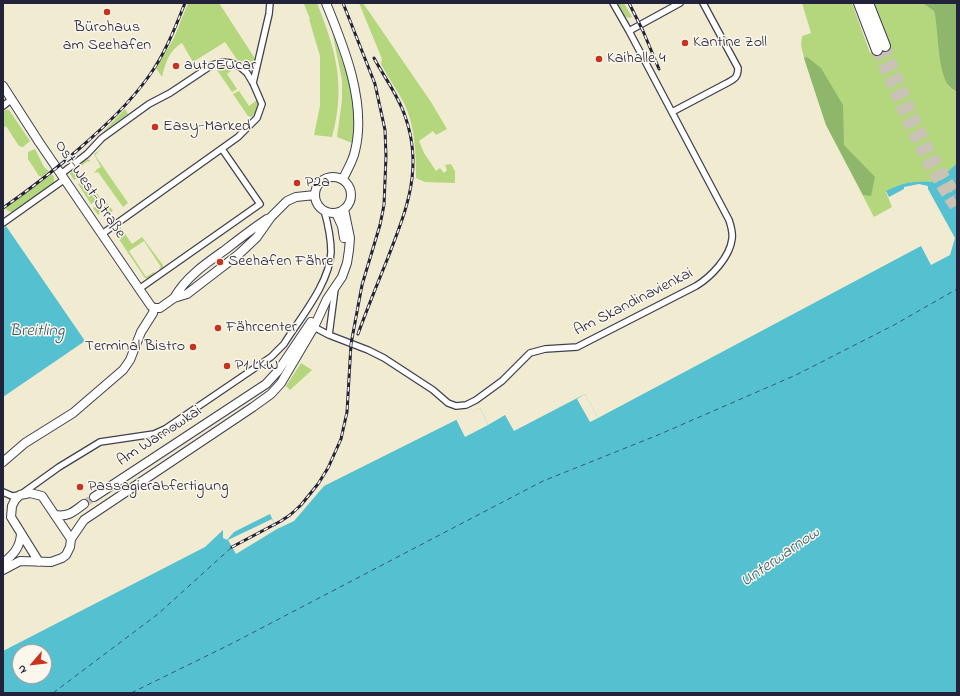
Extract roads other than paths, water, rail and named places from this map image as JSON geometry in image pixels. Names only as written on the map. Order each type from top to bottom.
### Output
[{"type":"highway","points":[[859,3],[881,48],[868,3]]},
{"type":"street","points":[[254,83],[270,3]]},
{"type":"street","points":[[326,3],[348,62],[358,115],[358,130],[355,152],[353,160],[342,179]]},
{"type":"street","name":"Am Skandinavienkai","points":[[312,326],[384,358],[433,390],[448,403],[456,406],[476,400],[502,381],[530,354],[546,349],[577,347],[703,282],[716,269],[730,248],[732,229],[725,211],[613,3]]},
{"type":"street","points":[[629,31],[680,3]]},
{"type":"street","points":[[672,112],[727,83],[738,74],[738,68],[703,3]]},
{"type":"street","points":[[3,223],[63,176],[88,154],[102,138],[149,104],[170,93],[212,65],[222,62],[231,63],[240,67],[247,73],[254,83],[262,104],[257,118],[238,137],[222,149],[102,234]]},
{"type":"street","name":"Ost-West-Straße","points":[[3,86],[139,289],[154,308]]},
{"type":"street","points":[[3,106],[12,99]]},
{"type":"street","points":[[139,289],[260,204],[222,149]]},
{"type":"street","points":[[330,177],[342,179],[348,184],[351,192],[349,204],[344,210],[336,213],[324,210],[318,204],[315,195],[317,187],[323,180],[330,177]]},
{"type":"street","points":[[3,462],[25,443],[73,413],[123,370],[130,360],[141,332],[153,313],[154,308],[160,308],[174,298],[187,294],[240,254],[257,237],[271,217],[284,204],[294,198],[306,195],[315,195]]},
{"type":"street","name":"Am Warnowkai","points":[[39,562],[11,517],[12,506],[20,494],[100,442],[154,434],[170,426],[271,357],[284,344],[326,276],[331,252],[329,232],[324,210]]},
{"type":"street","points":[[312,326],[327,299],[342,277],[347,264],[350,238],[344,210]]},
{"type":"street","points":[[312,326],[339,272],[343,258],[345,244],[344,235],[336,213]]},
{"type":"street","points":[[174,298],[181,286],[198,270],[251,230],[271,217]]},
{"type":"street","points":[[330,335],[335,288]]},
{"type":"street","name":"Am Warnowkai","points":[[94,497],[266,384],[278,371],[312,326]]},
{"type":"street","name":"Am Warnowkai","points":[[3,570],[20,561],[51,562],[62,558],[70,547],[71,539],[84,520],[260,403],[281,383],[312,326]]},
{"type":"street","points":[[3,492],[12,496],[30,493],[42,496],[71,539]]},
{"type":"street","points":[[55,515],[68,515],[84,504]]},
{"type":"street","points":[[3,563],[13,555],[18,548],[21,534]]},
{"type":"water","name":"Unterwarnow","points":[[957,163],[957,693],[3,693],[3,651],[12,646],[12,684],[52,684],[52,644],[17,644],[205,547],[223,530],[223,538],[227,540],[234,532],[270,514],[277,529],[294,521],[324,486],[480,408],[488,425],[505,415],[514,431],[585,394],[598,418],[921,246],[931,265],[950,255],[955,238],[928,189],[928,186],[919,184],[904,187],[904,189],[889,197],[886,191],[911,182],[937,182]]},
{"type":"water","name":"Breitling","points":[[6,226],[85,341],[3,397],[3,229]]},
{"type":"tunnel","points":[[885,46],[925,142],[957,195]]},
{"type":"tunnel","points":[[877,50],[912,132],[933,172],[957,210]]},
{"type":"tunnel","points":[[84,504],[94,497]]},
{"type":"railway","points":[[3,208],[71,156],[108,123],[133,96],[160,59],[185,3]]},
{"type":"railway","points":[[232,547],[281,521],[301,505],[318,484],[328,468],[341,439],[347,412],[351,344],[362,285],[380,225],[384,205],[386,156],[385,130],[375,84],[343,3]]},
{"type":"railway","points":[[629,3],[659,69]]},
{"type":"railway","points":[[358,334],[406,207],[413,172],[413,154],[405,116],[395,93],[374,58]]},
{"type":"place","name":"Bürohaus am Seehafen","points":[[107,12]]},
{"type":"place","name":"Kantine Zoll","points":[[685,43]]},
{"type":"place","name":"Kaihalle 4","points":[[599,59]]},
{"type":"place","name":"autoEUcar","points":[[176,66]]},
{"type":"place","name":"Easy-Marked","points":[[155,127]]},
{"type":"place","name":"P2a","points":[[297,183]]},
{"type":"place","name":"Seehafen Fähre","points":[[220,262]]},
{"type":"place","name":"Fährcenter","points":[[218,328]]},
{"type":"place","name":"Terminal Bistro","points":[[193,347]]},
{"type":"place","name":"P1 LKW","points":[[227,366]]},
{"type":"place","name":"Passagierabfertigung","points":[[80,487]]}]
